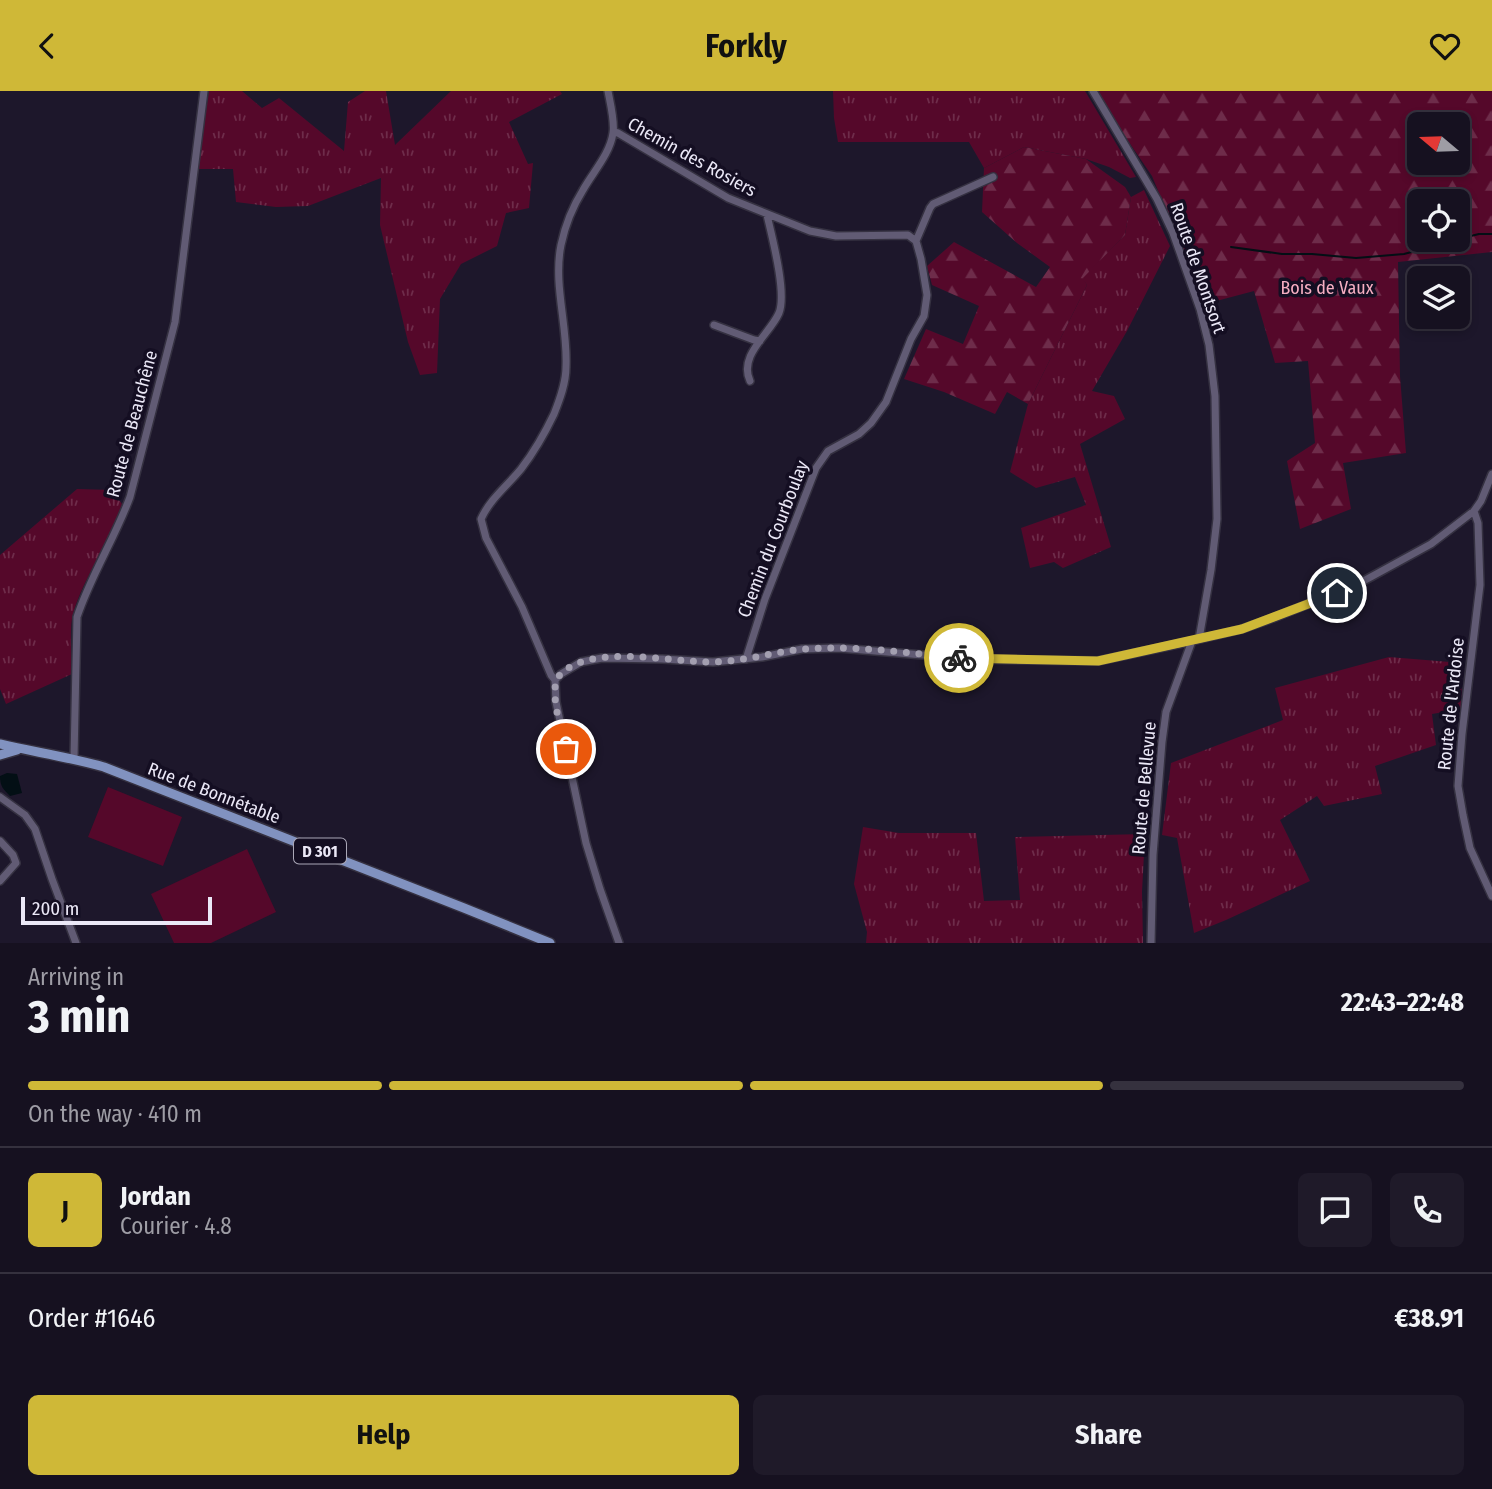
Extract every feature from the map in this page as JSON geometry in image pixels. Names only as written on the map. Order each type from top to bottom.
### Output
[{"type":"main road","name":"Rue de Bonnétable","points":[[0,744],[74,758],[104,767],[550,943]]},
{"type":"main road","name":"Rue de Bonnétable","points":[[0,755],[18,749]]},
{"type":"street","name":"Route de Beauchêne","points":[[74,758],[77,617],[130,497],[169,349],[175,322],[204,91]]},
{"type":"street","points":[[608,91],[614,132],[608,148],[582,190],[562,243],[558,271],[566,367],[563,389],[554,414],[537,446],[520,470],[485,509],[481,519],[486,538],[522,607],[555,680],[555,702],[586,843],[619,943]]},
{"type":"street","name":"Route de Montsort","points":[[1093,91],[1168,222],[1188,274],[1209,345],[1215,395],[1217,519],[1212,571],[1196,640]]},
{"type":"street","name":"Chemin des Rosiers","points":[[614,132],[728,198],[810,231],[836,236],[908,235],[916,241]]},
{"type":"street","points":[[916,241],[933,204],[993,177]]},
{"type":"street","points":[[750,381],[747,375],[748,362],[781,307],[778,265],[767,215]]},
{"type":"street","name":"Chemin du Courboulay","points":[[746,659],[765,599],[816,468],[828,451],[859,434],[872,423],[886,402],[911,339],[924,316],[927,295],[916,241]]},
{"type":"street","points":[[714,325],[760,341]]},
{"type":"street","points":[[555,680],[581,662],[602,657],[713,662],[802,649],[839,647],[971,659],[1098,661],[1196,640],[1263,622],[1358,584],[1431,544],[1474,511],[1492,474]]},
{"type":"street","name":"Route de l'Ardoise","points":[[1474,511],[1478,523],[1480,585],[1458,786],[1470,848],[1492,896]]},
{"type":"street","name":"Route de Bellevue","points":[[1151,943],[1153,855],[1162,742],[1167,712],[1196,640]]},
{"type":"street","points":[[0,797],[25,815],[35,829],[76,943]]},
{"type":"street","points":[[0,841],[13,855],[16,863],[0,881]]},
{"type":"green space","points":[[209,91],[242,91],[262,108],[279,98],[344,151],[348,102],[365,91],[386,91],[395,145],[451,91],[560,91],[562,94],[509,122],[528,164],[533,163],[529,208],[506,213],[497,246],[461,264],[440,299],[437,373],[420,375],[408,342],[380,225],[381,178],[308,206],[276,207],[236,202],[233,169],[197,169]]},
{"type":"green space","points":[[833,91],[1085,91],[1136,177],[1130,178],[1086,159],[1024,147],[984,168],[969,142],[838,142]]},
{"type":"green space","name":"Bois de Vaux","points":[[1099,91],[1492,91],[1492,252],[1398,262],[1400,376],[1406,453],[1343,463],[1351,509],[1300,529],[1287,461],[1315,443],[1308,361],[1275,363],[1254,291],[1205,304],[1152,176],[1103,104]]},
{"type":"green space","points":[[1024,147],[1086,159],[1125,187],[1131,197],[1125,235],[1083,278],[1087,285],[1028,404],[1007,392],[995,414],[944,392],[904,379],[926,329],[963,344],[979,306],[932,285],[927,266],[954,242],[1036,287],[1050,267],[982,212],[984,168]]},
{"type":"green space","points":[[1144,190],[1170,246],[1127,331],[1092,391],[1114,396],[1125,419],[1080,444],[1111,547],[1063,568],[1054,562],[1030,568],[1021,528],[1086,505],[1075,477],[1036,488],[1010,472],[1028,404],[1087,285],[1082,278],[1125,235],[1131,197]]},
{"type":"green space","points":[[77,489],[112,490],[122,504],[73,614],[72,674],[6,704],[0,689],[0,555]]},
{"type":"green space","points":[[1389,657],[1462,663],[1461,709],[1432,714],[1436,745],[1375,766],[1382,794],[1324,806],[1317,796],[1280,820],[1310,881],[1194,933],[1177,838],[1162,835],[1171,763],[1283,720],[1275,688]]},
{"type":"green space","points":[[108,787],[182,817],[163,866],[88,837]]},
{"type":"green space","points":[[863,827],[899,833],[976,833],[984,901],[1020,900],[1015,837],[1145,834],[1143,943],[866,943],[867,932],[854,884]]},
{"type":"green space","points":[[247,849],[276,912],[211,943],[174,943],[151,894]]},
{"type":"shaded area","points":[[7,773],[17,774],[22,793],[10,796],[4,789],[0,776]]},
{"type":"waterway","points":[[1470,236],[1492,234]]},
{"type":"waterway","points":[[1231,247],[1282,254],[1356,258],[1412,252]]},
{"type":"way so far","points":[[566,749],[555,702],[555,680],[581,662],[602,657],[713,662],[762,657],[802,649],[839,647],[959,658]]},
{"type":"route","points":[[959,658],[1098,661],[1242,629],[1337,593]]}]
